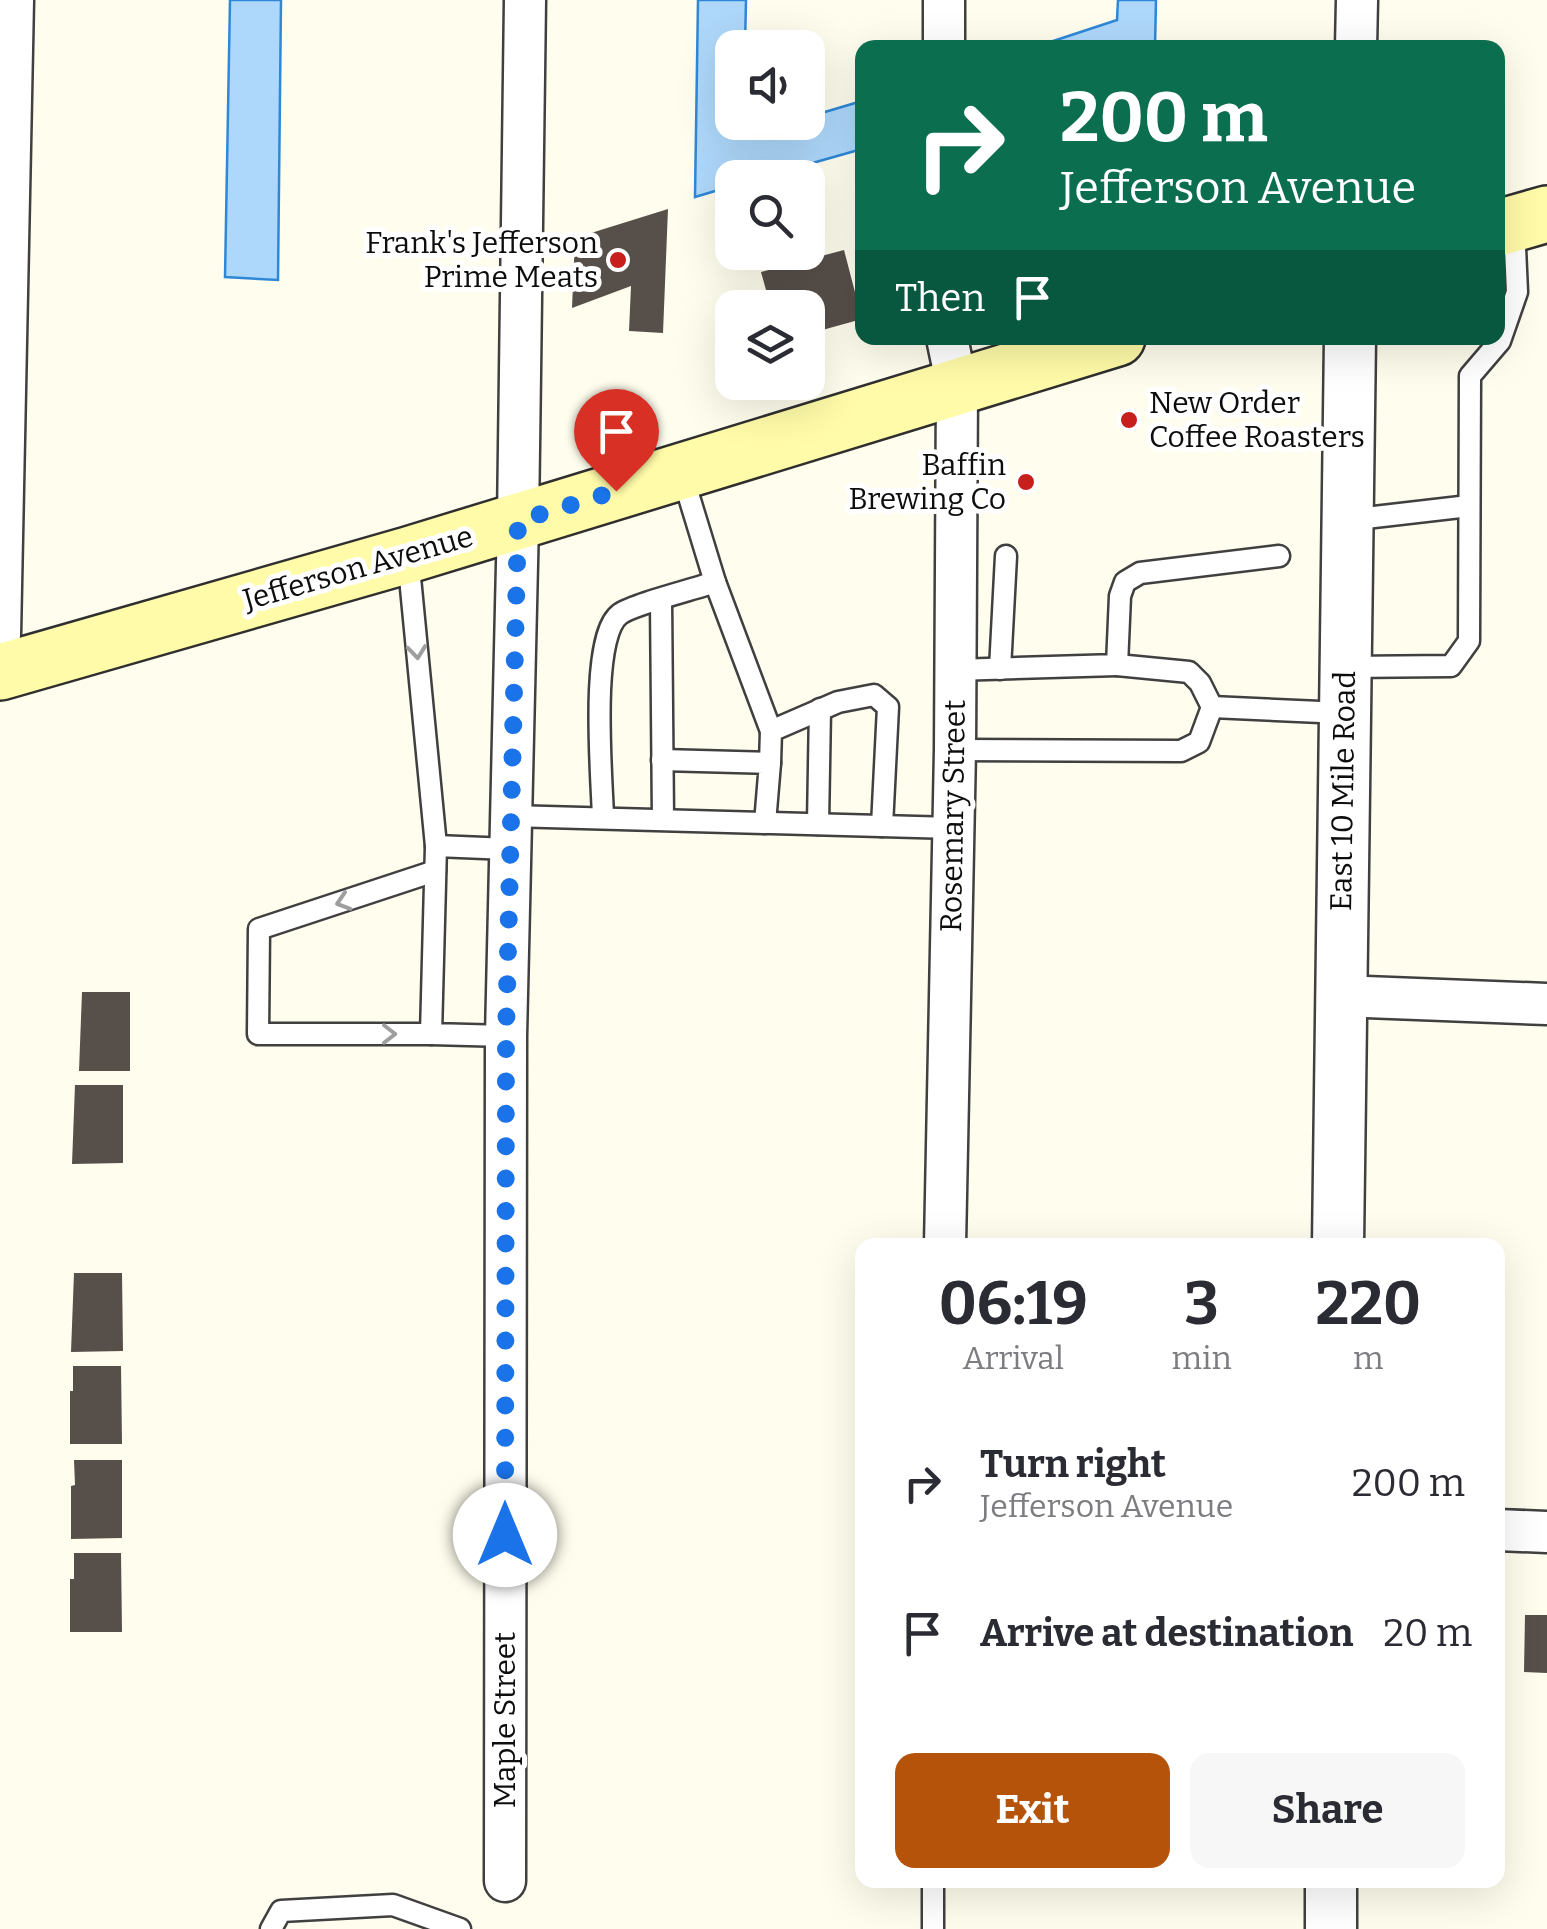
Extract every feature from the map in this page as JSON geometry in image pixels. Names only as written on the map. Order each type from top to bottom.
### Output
[{"type":"main road","name":"Jefferson Avenue","points":[[0,672],[408,555],[681,471],[952,362],[1069,345]]},
{"type":"street","points":[[0,634],[13,0]]},
{"type":"street","name":"Maple Street","points":[[505,1881],[506,1036],[525,0]]},
{"type":"street","points":[[944,0],[944,40]]},
{"type":"street","points":[[1356,40],[1357,0]]},
{"type":"street","name":"East 10 Mile Road","points":[[1338,1238],[1350,345]]},
{"type":"street","name":"Rosemary Street","points":[[946,1238],[955,750],[952,362]]},
{"type":"street","points":[[1340,996],[1547,1004]]},
{"type":"street","points":[[1505,1530],[1547,1532]]},
{"type":"street","points":[[1331,1929],[1332,1888]]},
{"type":"lane","points":[[1505,327],[1518,292],[1520,222]]},
{"type":"lane","points":[[1212,707],[1344,690],[1451,666],[1470,641],[1470,376],[1497,345]]},
{"type":"lane","points":[[681,471],[715,582],[771,731],[765,822]]},
{"type":"lane","points":[[1346,520],[1469,506]]},
{"type":"lane","points":[[408,555],[436,846],[431,1034]]},
{"type":"lane","points":[[1000,669],[1006,556]]},
{"type":"lane","points":[[1117,664],[1120,596],[1126,582],[1140,573],[1278,556]]},
{"type":"lane","points":[[603,818],[600,657],[607,629],[620,614],[715,582]]},
{"type":"lane","points":[[661,600],[663,819]]},
{"type":"lane","points":[[955,670],[1117,664],[1189,672],[1200,683],[1212,707],[1200,742],[1181,752],[955,750]]},
{"type":"lane","points":[[771,731],[838,702],[874,695],[888,707],[882,826]]},
{"type":"lane","points":[[818,824],[820,709]]},
{"type":"lane","points":[[662,760],[770,763]]},
{"type":"lane","points":[[436,846],[603,818],[953,828]]},
{"type":"lane","points":[[435,870],[258,929],[258,1034],[506,1036]]},
{"type":"lane","points":[[932,1929],[934,1888]]},
{"type":"lane","points":[[270,1929],[281,1911],[393,1905],[460,1929]]},
{"type":"water","points":[[230,0],[281,0],[278,280],[225,277]]},
{"type":"water","points":[[698,0],[746,0],[745,30],[715,30],[715,140],[825,140],[825,112],[855,103],[855,151],[823,160],[715,160],[715,191],[695,197]]},
{"type":"water","points":[[1118,0],[1156,0],[1155,40],[1056,40],[1117,20]]},
{"type":"building","points":[[668,209],[663,333],[629,331],[631,286],[572,308],[575,238]]},
{"type":"building","points":[[844,250],[855,292],[855,321],[825,329],[825,290],[766,290],[761,272],[825,270],[825,255]]},
{"type":"building","points":[[82,992],[130,992],[130,1071],[79,1071]]},
{"type":"building","points":[[75,1085],[123,1085],[123,1163],[72,1164]]},
{"type":"building","points":[[74,1273],[122,1273],[123,1351],[71,1352]]},
{"type":"building","points":[[73,1366],[121,1366],[122,1444],[70,1444]]},
{"type":"building","points":[[74,1460],[122,1460],[122,1538],[71,1539]]},
{"type":"building","points":[[74,1553],[121,1553],[122,1632],[70,1632]]},
{"type":"building","points":[[1525,1615],[1547,1615],[1547,1673],[1524,1672]]},
{"type":"place","name":"Frank's Jefferson Prime Meats","points":[[618,260]]},
{"type":"place","name":"New Order Coffee Roasters","points":[[1129,420]]},
{"type":"place","name":"Baffin Brewing Co","points":[[1026,482]]},
{"type":"route","points":[[505,1535],[506,1036],[518,521],[616,491]]}]
